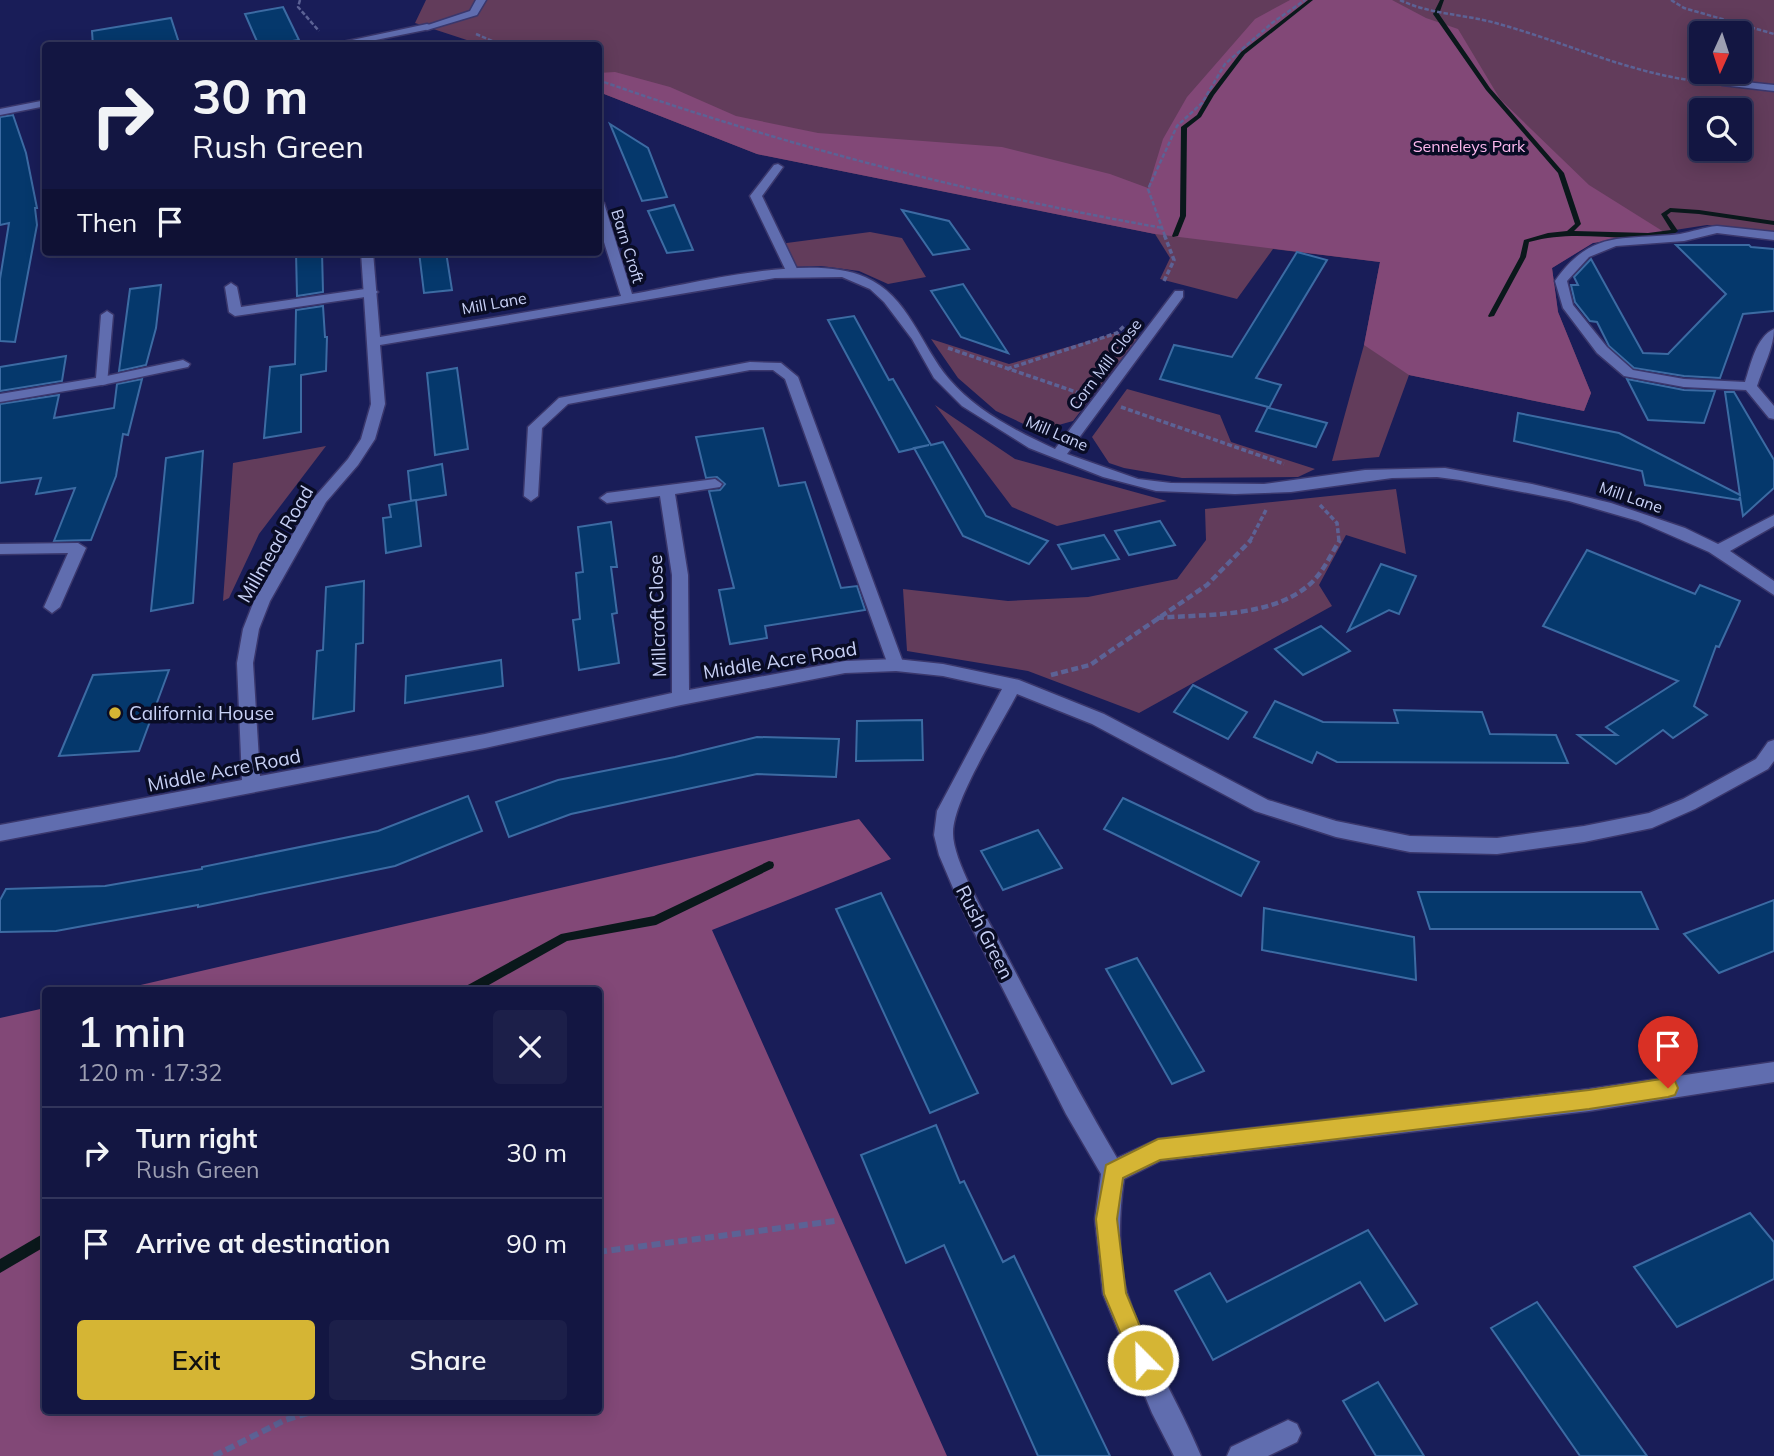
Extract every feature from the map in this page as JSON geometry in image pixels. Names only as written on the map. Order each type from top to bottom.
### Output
[{"type":"street","points":[[346,42],[427,27],[474,13],[481,0]]},
{"type":"street","points":[[1736,84],[1774,88]]},
{"type":"street","points":[[0,112],[42,104]]},
{"type":"street","points":[[778,167],[756,196],[793,273]]},
{"type":"street","name":"Barn Croft","points":[[602,217],[627,297]]},
{"type":"street","points":[[1774,236],[1716,229],[1684,237],[1617,242],[1592,248],[1570,265],[1561,281],[1567,305],[1602,350],[1629,373],[1684,383],[1750,386],[1774,415]]},
{"type":"street","name":"Millmead Road","points":[[251,785],[245,663],[251,629],[262,601],[320,499],[353,462],[368,439],[378,404],[368,256]]},
{"type":"street","name":"Mill Lane","points":[[373,342],[627,297],[793,273],[818,271],[857,276],[881,292],[898,309],[946,384],[983,415],[1020,438],[1058,455],[1137,483],[1207,489],[1278,488],[1367,475],[1438,472],[1588,500],[1676,531],[1761,577],[1774,589]]},
{"type":"street","points":[[231,287],[235,312],[372,292]]},
{"type":"street","name":"Corn Mill Close","points":[[1058,455],[1179,295]]},
{"type":"street","points":[[102,381],[107,315]]},
{"type":"street","points":[[1750,386],[1762,349],[1774,333]]},
{"type":"street","points":[[0,398],[183,364]]},
{"type":"street","points":[[531,496],[535,427],[564,401],[750,366],[776,366],[791,377],[896,665]]},
{"type":"street","points":[[607,498],[715,484]]},
{"type":"street","name":"Millcroft Close","points":[[667,490],[680,575],[681,698]]},
{"type":"street","points":[[1717,551],[1774,520]]},
{"type":"street","points":[[0,549],[78,548],[52,607]]},
{"type":"street","name":"Middle Acre Road","points":[[0,833],[485,741],[681,698],[845,667],[896,665],[943,670],[1013,685],[1097,719],[1262,806],[1336,829],[1410,844],[1497,846],[1584,834],[1652,820],[1689,804],[1762,764],[1774,747]]},
{"type":"street","name":"Rush Green","points":[[1013,685],[946,811],[943,835],[948,855],[966,896],[1074,1106],[1113,1172]]},
{"type":"street","points":[[1188,1456],[1161,1404],[1115,1294],[1107,1219],[1113,1172],[1158,1150],[1589,1100],[1774,1072]]},
{"type":"street","points":[[1240,1456],[1288,1433]]},
{"type":"path","points":[[300,0],[298,7],[327,42]]},
{"type":"path","points":[[1162,285],[1174,260],[1148,189],[1177,126],[1202,103],[1225,64],[1272,23],[1305,0]]},
{"type":"path","points":[[1400,0],[1419,9],[1497,23],[1665,78],[1689,80]]},
{"type":"path","points":[[1671,0],[1684,8],[1774,34]]},
{"type":"path","points":[[602,81],[704,119],[922,180],[1084,215],[1163,228]]},
{"type":"path","points":[[1007,369],[1117,333],[1126,324]]},
{"type":"path","points":[[918,338],[1330,481]]},
{"type":"path","points":[[1154,619],[1255,607],[1286,600],[1310,584],[1340,540],[1337,523],[1304,486]]},
{"type":"path","points":[[1013,685],[1090,665],[1206,585],[1250,541],[1278,488]]},
{"type":"path","points":[[602,1251],[835,1221]]},
{"type":"path","points":[[214,1456],[285,1420],[305,1414]]},
{"type":"green space","name":"Senneleys Park","points":[[426,0],[1774,0],[1774,232],[1707,225],[1592,243],[1552,268],[1558,312],[1591,393],[1584,411],[1409,375],[1379,457],[1332,461],[1364,345],[1380,262],[1273,249],[1237,299],[1160,279],[1170,258],[1155,234],[757,154],[602,93],[602,42],[473,42],[415,23]]},
{"type":"green space","points":[[1290,0],[1392,0],[1426,18],[1458,29],[1500,99],[1589,185],[1664,232],[1593,243],[1552,268],[1558,312],[1591,393],[1584,411],[1409,375],[1364,345],[1380,262],[1155,234],[757,154],[602,93],[602,73],[615,72],[670,87],[736,116],[818,133],[1002,147],[1110,174],[1148,188],[1163,139],[1187,97],[1255,19]]},
{"type":"green space","points":[[870,232],[902,238],[926,277],[888,284],[859,271],[821,266],[790,267],[779,244]]},
{"type":"green space","points":[[1116,333],[1137,339],[1073,421],[1055,426],[1028,426],[996,411],[958,378],[931,339],[1009,364]]},
{"type":"green space","points":[[1127,389],[1220,415],[1231,442],[1315,469],[1298,477],[1182,478],[1109,463],[1092,437]]},
{"type":"green space","points":[[935,405],[1015,459],[1167,501],[1057,526],[1012,507]]},
{"type":"green space","points":[[326,446],[259,534],[229,598],[223,601],[233,463]]},
{"type":"green space","points":[[1396,489],[1406,554],[1346,535],[1319,585],[1332,606],[1139,713],[1028,671],[907,651],[903,589],[1008,601],[1088,597],[1177,579],[1206,540],[1205,509]]},
{"type":"green space","points":[[859,819],[891,859],[712,930],[947,1456],[0,1456],[0,1018],[42,1009],[42,1414],[602,1414],[602,987],[132,987]]},
{"type":"building","points":[[283,7],[299,40],[257,42],[245,14]]},
{"type":"building","points":[[171,18],[179,42],[93,42],[92,31]]},
{"type":"building","points":[[13,115],[26,153],[37,208],[37,225],[15,342],[0,341],[0,279],[9,223],[0,225],[0,117]]},
{"type":"building","points":[[610,124],[648,148],[667,197],[642,201]]},
{"type":"building","points":[[674,205],[693,250],[667,253],[648,211]]},
{"type":"building","points":[[902,210],[949,221],[969,249],[933,255]]},
{"type":"building","points":[[1676,245],[1749,245],[1774,249],[1774,311],[1743,314],[1720,378],[1684,376],[1634,368],[1609,346],[1597,322],[1590,321],[1575,302],[1571,285],[1578,285],[1574,277],[1591,259],[1643,353],[1668,354],[1726,294]]},
{"type":"building","points":[[1297,252],[1327,260],[1256,378],[1281,385],[1269,408],[1327,423],[1316,447],[1256,431],[1268,407],[1160,379],[1174,345],[1232,357]]},
{"type":"building","points":[[296,256],[322,256],[323,292],[297,296]]},
{"type":"building","points":[[419,256],[447,256],[452,290],[424,293]]},
{"type":"building","points":[[963,284],[1008,353],[961,337],[931,291]]},
{"type":"building","points":[[161,285],[156,328],[146,365],[119,371],[130,289]]},
{"type":"building","points":[[323,306],[327,337],[326,371],[301,375],[301,432],[264,438],[270,367],[295,364],[296,310]]},
{"type":"building","points":[[854,316],[889,380],[893,379],[931,445],[943,442],[986,516],[1048,541],[1029,564],[963,536],[914,448],[899,452],[828,320]]},
{"type":"building","points":[[66,356],[62,381],[0,391],[0,367]]},
{"type":"building","points":[[457,368],[468,449],[435,455],[427,373]]},
{"type":"building","points":[[142,379],[128,435],[123,434],[116,476],[91,540],[54,541],[75,488],[36,494],[41,478],[0,483],[0,404],[59,395],[54,418],[114,408],[117,384]]},
{"type":"building","points":[[1627,379],[1684,390],[1715,391],[1704,423],[1648,420]]},
{"type":"building","points":[[1725,392],[1734,392],[1774,460],[1774,488],[1743,516],[1740,497],[1739,500],[1645,485],[1642,471],[1514,441],[1518,413],[1619,433],[1740,495]]},
{"type":"building","points":[[763,428],[779,486],[805,482],[841,588],[857,586],[865,610],[765,626],[767,638],[730,644],[719,590],[734,588],[709,491],[720,490],[725,484],[717,477],[706,478],[696,437]]},
{"type":"building","points":[[203,451],[193,603],[151,611],[166,458]]},
{"type":"building","points":[[442,464],[446,495],[411,501],[408,471]]},
{"type":"building","points":[[416,500],[421,546],[386,553],[383,518],[391,517],[389,505]]},
{"type":"building","points":[[1160,521],[1175,545],[1129,555],[1115,531]]},
{"type":"building","points":[[611,522],[617,567],[611,567],[617,613],[612,614],[619,663],[579,670],[573,620],[580,619],[576,573],[583,572],[578,527]]},
{"type":"building","points":[[1104,535],[1119,559],[1072,569],[1058,545]]},
{"type":"building","points":[[1587,550],[1695,594],[1700,585],[1740,601],[1719,647],[1716,646],[1694,706],[1707,715],[1673,738],[1663,730],[1616,764],[1578,735],[1617,735],[1606,727],[1678,681],[1543,626]]},
{"type":"building","points":[[1381,564],[1416,576],[1399,614],[1389,610],[1348,631]]},
{"type":"building","points":[[364,581],[363,643],[356,644],[354,711],[313,719],[317,651],[323,650],[326,587]]},
{"type":"building","points":[[1321,626],[1350,651],[1303,675],[1275,649]]},
{"type":"building","points":[[501,660],[503,686],[405,703],[406,676]]},
{"type":"building","name":"California House","points":[[169,670],[139,751],[59,756],[93,675]]},
{"type":"building","points":[[1193,685],[1247,712],[1228,739],[1174,712]]},
{"type":"building","points":[[1275,701],[1323,722],[1398,723],[1394,710],[1482,712],[1490,734],[1556,735],[1568,763],[1337,762],[1317,752],[1312,763],[1254,737]]},
{"type":"building","points":[[922,720],[923,760],[856,761],[857,721]]},
{"type":"building","points":[[757,737],[839,739],[836,777],[757,774],[571,814],[509,837],[496,802],[558,780],[675,757]]},
{"type":"building","points":[[468,796],[482,831],[395,866],[198,907],[56,931],[0,932],[0,900],[6,889],[105,886],[202,869],[378,831]]},
{"type":"building","points":[[1123,798],[1259,862],[1241,896],[1104,829]]},
{"type":"building","points":[[1038,830],[1062,868],[1003,890],[981,851]]},
{"type":"building","points":[[1418,892],[1641,892],[1658,929],[1430,929]]},
{"type":"building","points":[[881,893],[978,1093],[930,1113],[836,909]]},
{"type":"building","points":[[1774,900],[1774,951],[1719,973],[1684,934]]},
{"type":"building","points":[[1264,908],[1414,937],[1416,980],[1262,950]]},
{"type":"building","points":[[1137,958],[1204,1071],[1172,1084],[1106,969]]},
{"type":"building","points":[[936,1125],[960,1183],[964,1181],[1003,1262],[1014,1256],[1110,1456],[1038,1456],[944,1245],[906,1263],[861,1155]]},
{"type":"building","points":[[1750,1213],[1774,1242],[1774,1279],[1677,1327],[1634,1267]]},
{"type":"building","points":[[1368,1230],[1417,1304],[1385,1321],[1360,1282],[1213,1360],[1175,1291],[1210,1273],[1227,1302]]},
{"type":"building","points":[[1537,1302],[1647,1456],[1580,1456],[1491,1328]]},
{"type":"building","points":[[1378,1382],[1424,1456],[1376,1456],[1343,1401]]},
{"type":"waterway","points":[[1175,236],[1183,216],[1184,127],[1199,116],[1211,95],[1243,53],[1311,0]]},
{"type":"waterway","points":[[1442,0],[1436,14],[1488,89],[1561,173],[1578,224],[1569,233]]},
{"type":"waterway","points":[[1569,233],[1648,235],[1675,231],[1664,214],[1670,210],[1774,223]]},
{"type":"waterway","points":[[1491,316],[1523,257],[1526,241],[1569,233]]},
{"type":"waterway","points":[[475,987],[565,937],[656,920],[769,865]]},
{"type":"waterway","points":[[0,1266],[42,1240]]},
{"type":"place","name":"California House","points":[[115,713]]},
{"type":"route","points":[[1143,1360],[1115,1294],[1107,1219],[1113,1172],[1158,1150],[1589,1100],[1668,1088]]}]
